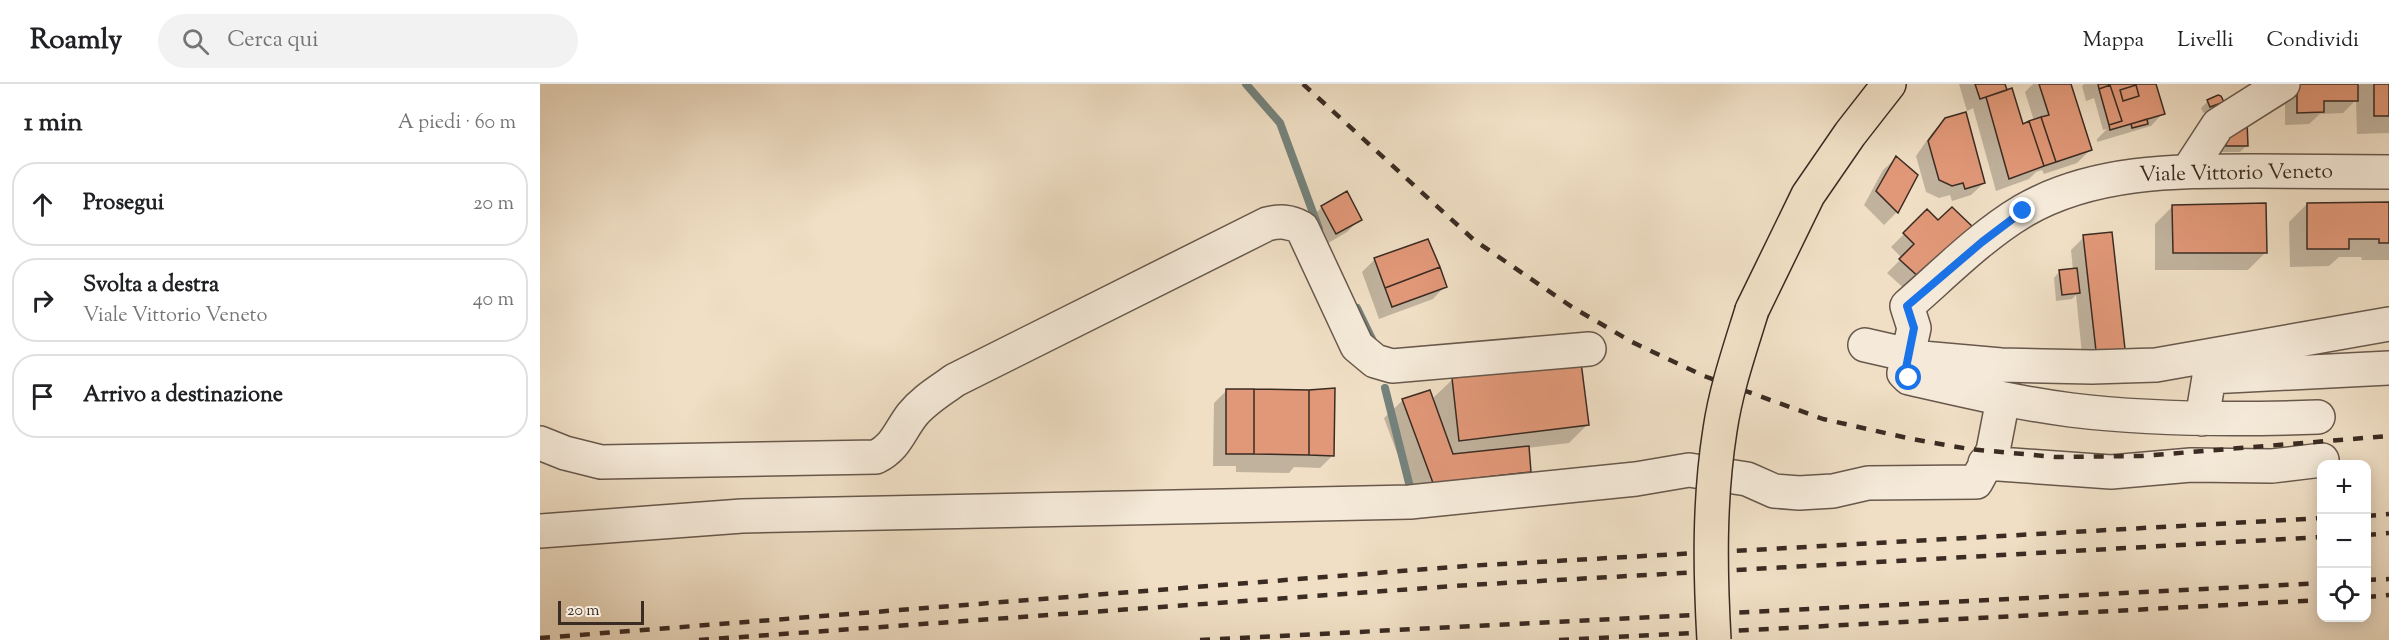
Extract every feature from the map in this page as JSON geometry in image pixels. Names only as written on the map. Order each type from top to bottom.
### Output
[{"type":"main road","points":[[1714,640],[1710,572],[1712,495],[1720,428],[1752,310],[1808,195],[1850,134],[1889,84]]},
{"type":"street","points":[[2188,171],[2218,125],[2283,84]]},
{"type":"street","name":"Viale Vittorio Veneto","points":[[1908,356],[1914,328],[1907,306],[1982,242],[2023,211],[2072,189],[2128,176],[2188,171],[2389,172]]},
{"type":"street","points":[[540,444],[601,462],[876,458],[888,451],[911,416],[924,402],[955,380],[1267,224],[1277,222],[1291,222],[1302,228],[1357,346],[1375,361],[1392,366],[1589,349]]},
{"type":"street","points":[[2343,345],[2389,324]]},
{"type":"street","points":[[1865,345],[1908,356],[2001,365],[2092,367],[2156,364],[2343,345],[2389,347]]},
{"type":"street","points":[[1908,356],[1905,373],[1909,378],[2003,399],[2105,414],[2202,419],[2318,417]]},
{"type":"street","points":[[2202,419],[2209,377],[2389,368]]},
{"type":"street","points":[[540,531],[742,516],[1410,502],[1636,479],[1689,470],[1747,479],[1774,490],[1821,492],[1868,483],[1976,482],[1993,451],[2003,399]]},
{"type":"street","points":[[1985,463],[2111,472],[2191,465],[2272,466],[2317,461]]},
{"type":"building","points":[[1975,84],[2005,84],[2007,90],[1980,99]]},
{"type":"building","points":[[2039,84],[2071,84],[2092,150],[2056,162],[2041,117],[2049,115]]},
{"type":"building","points":[[2098,84],[2156,84],[2165,114],[2110,130],[2109,125],[2122,121],[2110,85],[2099,89]]},
{"type":"building","points":[[2301,84],[2358,84],[2358,101],[2324,101],[2324,112],[2297,113],[2297,86]]},
{"type":"building","points":[[2374,84],[2389,84],[2389,116],[2374,116]]},
{"type":"building","points":[[2110,85],[2122,121],[2109,125],[2099,89]]},
{"type":"building","points":[[2136,85],[2139,96],[2123,101],[2120,90]]},
{"type":"building","points":[[2012,88],[2023,124],[2029,121],[2044,166],[2009,179],[1986,97]]},
{"type":"building","points":[[2218,95],[2224,102],[2210,107],[2207,100]]},
{"type":"building","points":[[1966,112],[1985,183],[1965,189],[1963,183],[1952,186],[1939,180],[1928,141],[1945,118]]},
{"type":"building","points":[[2041,117],[2056,162],[2044,166],[2029,121]]},
{"type":"building","points":[[2147,119],[2148,124],[2132,128],[2131,124]]},
{"type":"building","points":[[2247,121],[2248,146],[2226,146],[2227,133]]},
{"type":"building","points":[[1896,156],[1918,175],[1898,213],[1876,191]]},
{"type":"building","points":[[1347,191],[1362,220],[1336,234],[1321,206]]},
{"type":"building","points":[[2389,202],[2389,243],[2379,243],[2379,239],[2349,239],[2349,249],[2307,249],[2307,203]]},
{"type":"building","points":[[2266,203],[2267,253],[2173,253],[2172,205]]},
{"type":"building","points":[[1952,207],[1974,228],[1922,280],[1899,259],[1914,244],[1903,233],[1927,209],[1938,220]]},
{"type":"building","points":[[2112,232],[2125,349],[2096,351],[2083,235]]},
{"type":"building","points":[[1428,239],[1440,267],[1385,288],[1374,258]]},
{"type":"building","points":[[1440,267],[1447,287],[1392,307],[1385,288]]},
{"type":"building","points":[[2077,268],[2080,293],[2062,295],[2059,270]]},
{"type":"building","points":[[1581,362],[1589,425],[1459,441],[1452,378]]},
{"type":"building","points":[[1335,388],[1334,456],[1309,455],[1309,390]]},
{"type":"building","points":[[1226,389],[1254,389],[1254,454],[1226,454]]},
{"type":"building","points":[[1254,389],[1309,390],[1309,455],[1254,454]]},
{"type":"building","points":[[1430,390],[1453,454],[1529,446],[1531,472],[1433,483],[1402,399]]},
{"type":"waterway","points":[[1246,84],[1280,123],[1319,229]]},
{"type":"waterway","points":[[1357,308],[1373,341]]},
{"type":"waterway","points":[[1385,388],[1412,495]]},
{"type":"railway","points":[[1303,84],[1474,240],[1572,307],[1632,342],[1704,376],[1823,419],[1969,449],[2055,457],[2142,456],[2389,436]]},
{"type":"railway","points":[[2371,516],[2389,514]]},
{"type":"railway","points":[[540,638],[1466,566],[2317,518]]},
{"type":"railway","points":[[2371,535],[2389,533]]},
{"type":"railway","points":[[699,640],[1469,585],[2317,537]]},
{"type":"railway","points":[[2371,580],[2389,579]]},
{"type":"railway","points":[[1200,640],[2317,583]]},
{"type":"railway","points":[[2371,597],[2389,595]]},
{"type":"railway","points":[[1559,640],[2317,600]]},
{"type":"route","points":[[1909,378],[1905,373],[1914,328],[1907,306],[1982,242],[2023,211]]}]
